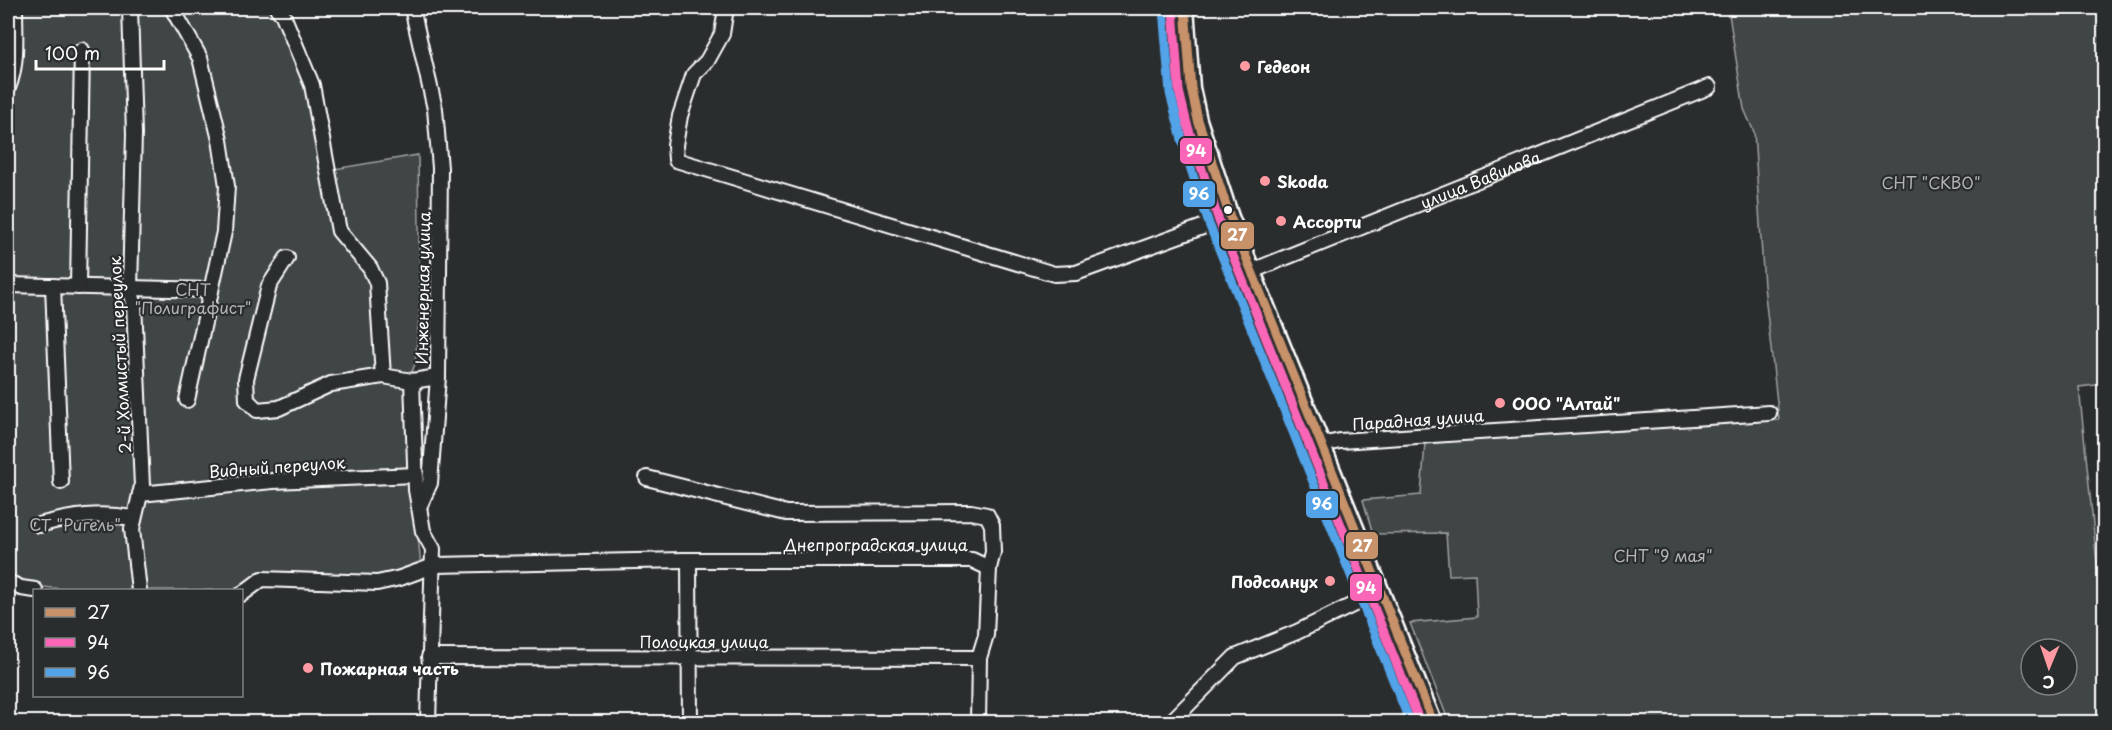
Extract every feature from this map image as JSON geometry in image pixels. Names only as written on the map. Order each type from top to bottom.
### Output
[{"type":"main road","points":[[1175,8],[1182,90],[1196,147],[1371,596],[1423,723]]},
{"type":"main road","points":[[1185,8],[1191,88],[1225,218],[1252,271],[1433,723]]},
{"type":"street","points":[[8,88],[15,51],[15,8]]},
{"type":"street","name":"2-й Холмистый переулок","points":[[130,8],[134,135],[130,288],[134,308],[142,486],[132,529],[139,589]]},
{"type":"street","points":[[172,8],[200,58],[220,140],[227,186],[224,232],[187,400]]},
{"type":"street","points":[[278,8],[312,85],[339,231],[370,268],[377,283],[383,376]]},
{"type":"street","name":"Инженерная улица","points":[[412,8],[435,109],[440,168],[438,378],[430,483],[419,507]]},
{"type":"street","points":[[726,8],[722,34],[707,61],[694,74],[680,116],[675,145],[676,160],[1054,274],[1076,273],[1225,218]]},
{"type":"street","points":[[78,287],[82,50]]},
{"type":"street","name":"улица Вавилова","points":[[1252,271],[1709,87]]},
{"type":"street","points":[[287,258],[268,286],[246,379],[247,400],[257,410],[279,408],[331,384],[383,376],[412,381],[438,378]]},
{"type":"street","points":[[8,285],[211,290]]},
{"type":"street","points":[[53,286],[61,482]]},
{"type":"street","points":[[412,381],[416,490],[423,531],[434,549],[428,723]]},
{"type":"street","name":"Парадная улица","points":[[1321,445],[1340,441],[1769,413]]},
{"type":"street","name":"Видный переулок","points":[[140,494],[273,481],[416,475]]},
{"type":"street","name":"Днепроградская улица","points":[[243,593],[262,579],[377,583],[400,578],[434,565],[689,560],[972,560],[989,568],[993,552],[992,525],[987,515],[971,512],[786,513],[647,478]]},
{"type":"street","points":[[39,525],[69,517],[108,514],[133,518]]},
{"type":"street","points":[[689,560],[690,723]]},
{"type":"street","points":[[978,723],[979,658],[986,635],[989,568]]},
{"type":"street","points":[[8,582],[33,591]]},
{"type":"street","points":[[1171,723],[1234,657],[1297,632],[1371,596]]},
{"type":"street","name":"Полоцкая улица","points":[[429,657],[979,658]]},
{"type":"green space","name":"СНТ \"Полиграфист\"","points":[[8,8],[278,8],[307,64],[329,170],[418,155],[420,305],[415,364],[408,382],[412,473],[421,567],[375,580],[262,579],[238,589],[64,589],[20,585],[8,580]]},
{"type":"green space","name":"СНТ \"СКВО\"","points":[[1728,8],[2104,8],[2104,384],[2079,387],[2104,632],[2104,722],[1449,722],[1410,623],[1477,617],[1475,574],[1449,575],[1446,533],[1373,534],[1363,500],[1421,495],[1425,443],[1779,420],[1764,286],[1754,132],[1744,109]]},
{"type":"transit line","name":"27","points":[[1185,8],[1191,88],[1198,120],[1230,217],[1433,722]]},
{"type":"transit line","name":"96","points":[[1163,9],[1170,93],[1185,151],[1209,224],[1410,722]]},
{"type":"transit line","name":"94","points":[[1173,9],[1179,91],[1187,124],[1219,221],[1420,722]]},
{"type":"place","name":"Гедеон","points":[[1245,66]]},
{"type":"place","name":"Skoda","points":[[1265,181]]},
{"type":"place","name":"Ассорти","points":[[1281,221]]},
{"type":"place","name":"ООО \"Алтай\"","points":[[1500,403]]},
{"type":"place","name":"Подсолнух","points":[[1330,581]]},
{"type":"place","name":"Пожарная часть","points":[[308,668]]},
{"type":"park label","name":"СТ \"Ригель\"","points":[[75,524]]},
{"type":"park label","name":"СНТ \"9 мая\"","points":[[1663,555]]}]
